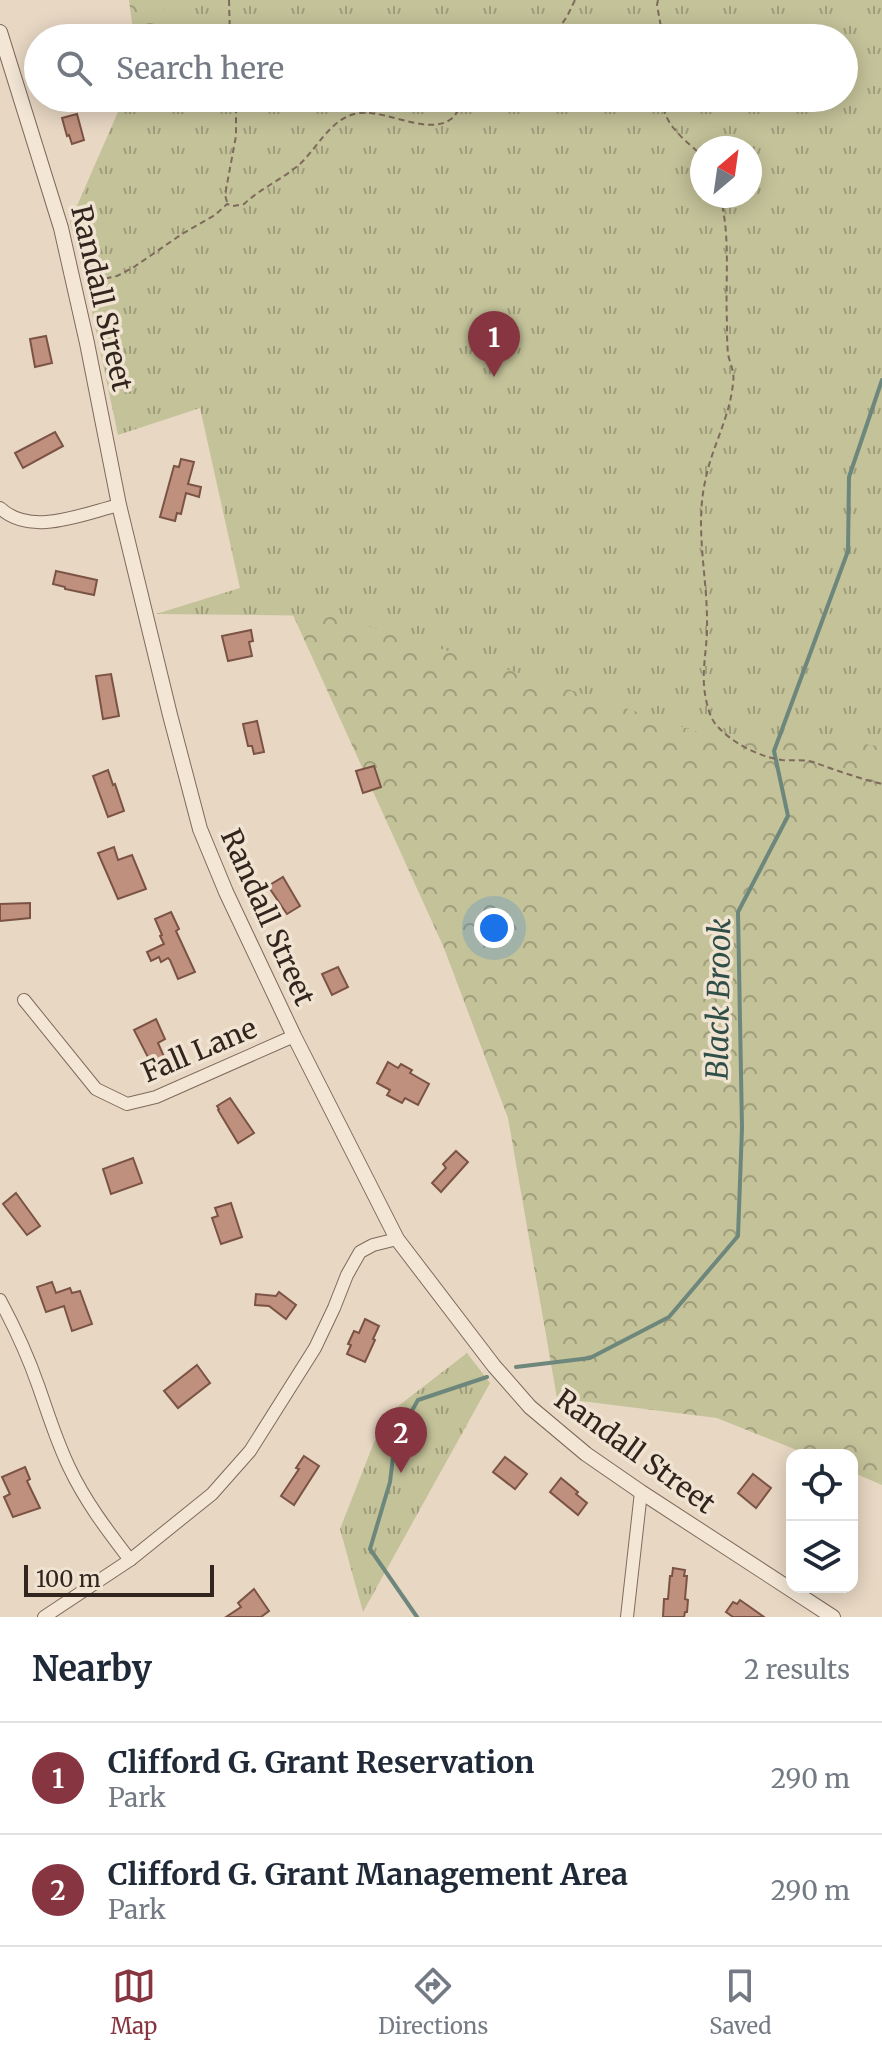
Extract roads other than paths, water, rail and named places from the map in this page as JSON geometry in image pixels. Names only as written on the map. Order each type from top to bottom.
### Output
[{"type":"street","name":"Randall Street","points":[[0,32],[24,106]]},
{"type":"street","name":"Randall Street","points":[[26,112],[49,183],[76,286],[119,505],[200,829],[294,1036],[397,1239],[494,1366],[530,1407],[586,1454],[833,1617]]},
{"type":"street","points":[[3,511],[26,522],[44,523],[119,505]]},
{"type":"street","name":"Fall Lane","points":[[24,1000],[96,1089],[127,1104],[156,1097],[294,1036]]},
{"type":"street","points":[[44,1617],[130,1560],[212,1494],[250,1451],[315,1348],[360,1252],[397,1239]]},
{"type":"street","points":[[0,1300],[17,1331],[68,1466],[90,1506],[130,1560]]},
{"type":"street","points":[[627,1617],[641,1492]]},
{"type":"waterway","name":"Black Brook","points":[[516,1367],[590,1358],[669,1317],[738,1236],[742,1128],[738,912],[788,816],[774,751],[848,551],[849,477],[882,380]]},
{"type":"waterway","name":"Black Brook","points":[[417,1617],[370,1549],[390,1482],[395,1441],[418,1400],[487,1377]]},
{"type":"place","name":"Clifford G. Grant Reservation","points":[[494,377]]},
{"type":"place","name":"Clifford G. Grant Management Area","points":[[401,1473]]}]
